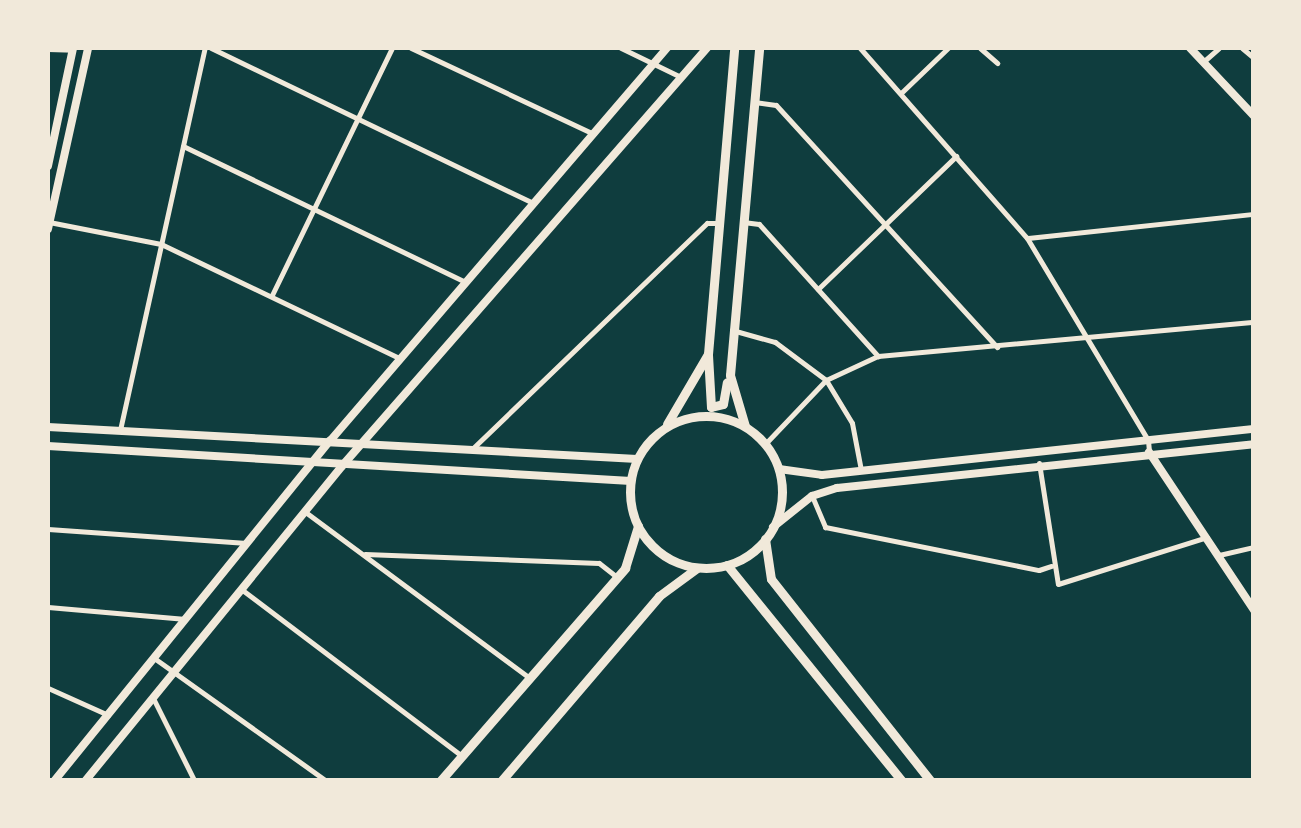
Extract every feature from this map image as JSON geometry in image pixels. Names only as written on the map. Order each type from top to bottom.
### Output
[{"type":"main road","points":[[734,48],[708,354],[711,406],[723,404],[730,375],[740,221],[759,48]]},
{"type":"main road","points":[[662,430],[703,416],[745,426],[765,444],[779,469],[782,498],[774,527],[765,539],[728,565],[697,568],[662,554],[638,526],[631,481],[637,459],[662,430],[684,405],[708,354]]},
{"type":"main road","points":[[730,375],[745,426]]},
{"type":"main road","points":[[441,780],[616,577],[638,526]]},
{"type":"main road","points":[[765,539],[772,579],[930,780]]},
{"type":"main road","points":[[728,565],[902,780]]},
{"type":"main road","points":[[502,780],[659,596],[697,568]]},
{"type":"street","points":[[88,48],[48,226],[161,244],[399,358]]},
{"type":"street","points":[[119,433],[208,48],[534,204]]},
{"type":"street","points":[[272,295],[392,48]]},
{"type":"street","points":[[412,48],[595,134]]},
{"type":"street","points":[[621,48],[681,77]]},
{"type":"street","points":[[55,780],[399,358],[657,64],[666,48]]},
{"type":"street","points":[[86,780],[360,444],[707,48]]},
{"type":"street","points":[[860,48],[1027,238],[1148,440],[1149,452],[1254,610]]},
{"type":"street","points":[[901,93],[948,48]]},
{"type":"street","points":[[980,48],[997,62]]},
{"type":"street","points":[[1190,48],[1254,116]]},
{"type":"street","points":[[1203,62],[1220,48]]},
{"type":"street","points":[[1242,48],[1252,57]]},
{"type":"street","points":[[48,49],[73,49],[48,166]]},
{"type":"street","points":[[754,102],[776,105],[888,222],[997,347]]},
{"type":"street","points":[[183,146],[315,206],[466,282]]},
{"type":"street","points":[[49,154],[64,156]]},
{"type":"street","points":[[818,289],[956,156]]},
{"type":"street","points":[[1027,238],[1254,214]]},
{"type":"street","points":[[740,221],[759,224],[878,356]]},
{"type":"street","points":[[470,451],[706,223],[722,223]]},
{"type":"street","points":[[765,444],[826,380],[878,356],[1254,322]]},
{"type":"street","points":[[732,330],[775,342],[826,380],[852,423],[861,470]]},
{"type":"street","points":[[48,427],[637,459]]},
{"type":"street","points":[[779,469],[822,475],[1254,429]]},
{"type":"street","points":[[774,527],[812,496],[1040,463],[1254,444]]},
{"type":"street","points":[[48,446],[312,465],[631,481]]},
{"type":"street","points":[[1040,463],[1051,566],[1058,584],[1207,538]]},
{"type":"street","points":[[812,496],[825,527],[1039,570],[1051,566]]},
{"type":"street","points":[[304,511],[528,677]]},
{"type":"street","points":[[48,529],[247,543]]},
{"type":"street","points":[[1219,555],[1254,547]]},
{"type":"street","points":[[364,554],[598,563],[616,577]]},
{"type":"street","points":[[240,589],[462,756]]},
{"type":"street","points":[[48,607],[185,620]]},
{"type":"street","points":[[154,658],[325,780]]},
{"type":"street","points":[[48,688],[108,715]]},
{"type":"street","points":[[153,698],[194,780]]}]
